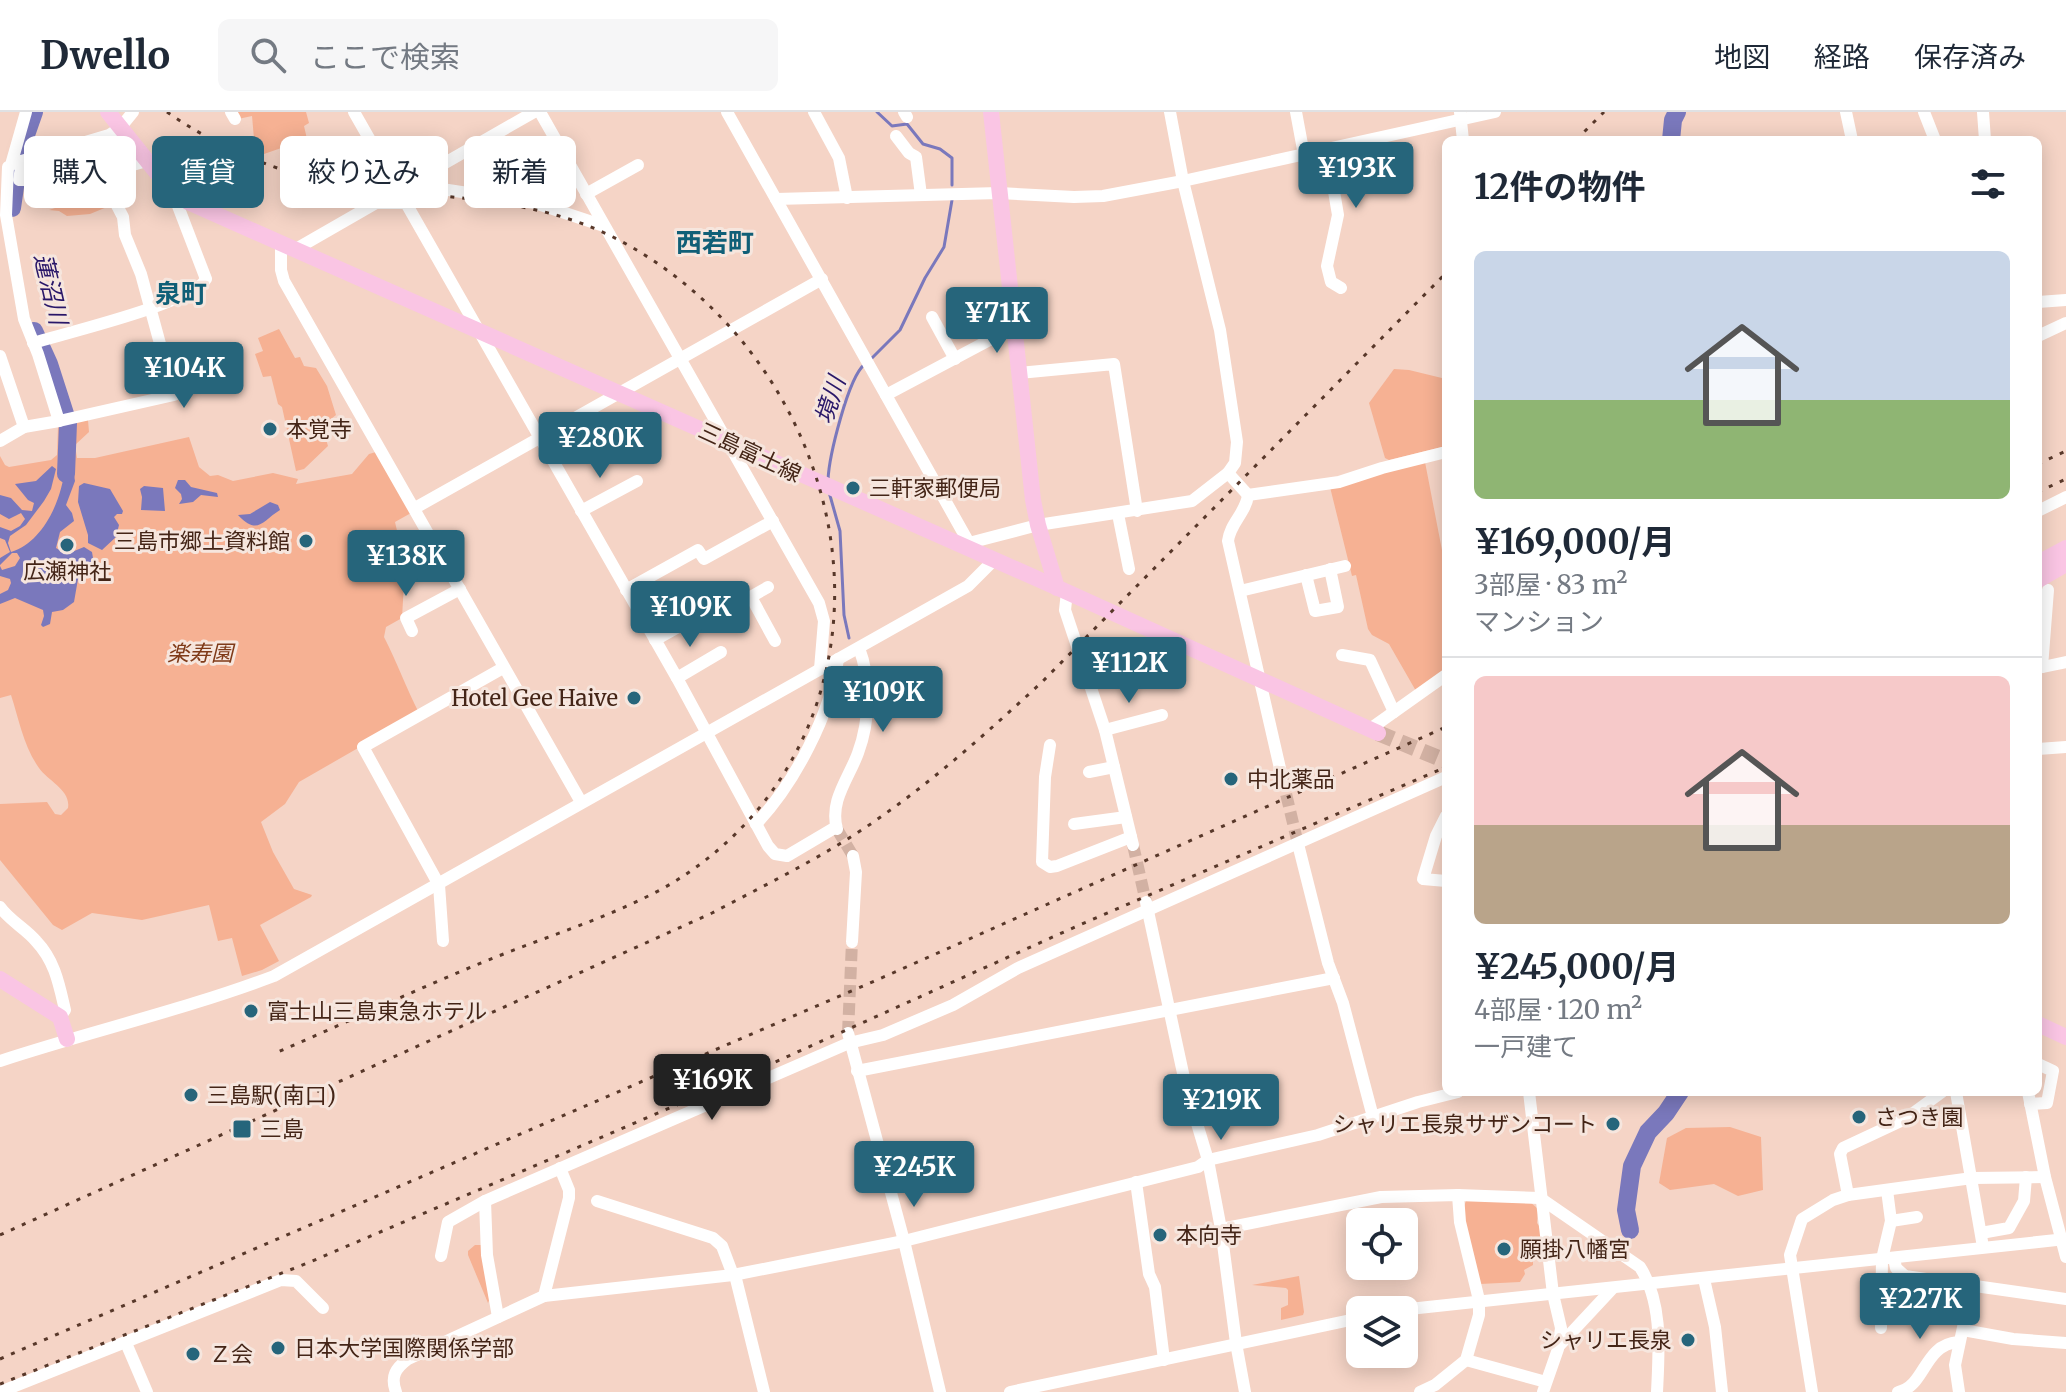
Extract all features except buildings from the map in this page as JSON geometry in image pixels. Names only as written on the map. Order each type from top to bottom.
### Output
[{"type":"main road","name":"三島富士線","points":[[108,112],[152,168]]},
{"type":"main road","points":[[991,112],[1038,525],[1062,590]]},
{"type":"main road","name":"三島富士線","points":[[206,208],[830,489],[968,546],[1374,731]]},
{"type":"main road","points":[[2042,561],[2066,548]]},
{"type":"main road","points":[[2043,585],[2066,564]]},
{"type":"main road","points":[[0,979],[60,1017],[67,1039]]},
{"type":"main road","points":[[2042,1026],[2066,1037]]},
{"type":"street","points":[[26,112],[13,165],[6,215],[24,319],[37,342],[64,420]]},
{"type":"street","points":[[13,165],[105,136],[120,128],[133,112]]},
{"type":"street","points":[[354,112],[368,136]]},
{"type":"street","points":[[448,162],[537,112],[824,613],[820,669]]},
{"type":"street","points":[[727,112],[968,546],[1038,525],[1192,501],[1228,473],[1235,463],[1238,451],[1220,330],[1183,181],[1170,112]]},
{"type":"street","points":[[814,112],[839,158],[847,198]]},
{"type":"street","points":[[1296,112],[1304,155]]},
{"type":"street","points":[[776,199],[999,193],[1103,196],[1327,150],[1460,116],[1495,112]]},
{"type":"street","points":[[1846,112],[1851,136]]},
{"type":"street","points":[[1924,112],[1933,136]]},
{"type":"street","points":[[1983,112],[1985,136]]},
{"type":"street","points":[[1460,116],[1462,136]]},
{"type":"street","points":[[896,136],[916,157],[921,195]]},
{"type":"street","points":[[1327,150],[1338,215],[1327,266],[1331,282],[1341,288]]},
{"type":"street","points":[[136,164],[146,161]]},
{"type":"street","points":[[13,165],[19,180],[24,180]]},
{"type":"street","points":[[586,194],[638,165]]},
{"type":"street","points":[[448,189],[535,203],[604,226]]},
{"type":"street","points":[[0,441],[24,427],[174,395],[141,274],[128,244],[119,208]]},
{"type":"street","points":[[37,342],[151,309],[202,287],[206,279],[179,208]]},
{"type":"street","points":[[366,208],[288,246],[281,270],[284,281],[581,802]]},
{"type":"street","points":[[408,208],[775,854],[787,856],[837,828],[835,807],[867,726],[866,683],[859,648]]},
{"type":"street","points":[[415,508],[822,279]]},
{"type":"street","points":[[2042,302],[2066,300]]},
{"type":"street","points":[[932,317],[955,359]]},
{"type":"street","points":[[2042,334],[2066,323]]},
{"type":"street","points":[[886,395],[1014,327]]},
{"type":"street","points":[[0,356],[24,427]]},
{"type":"street","points":[[1019,373],[1114,364],[1137,511]]},
{"type":"street","points":[[1248,495],[1339,482],[1442,453]]},
{"type":"street","points":[[1228,473],[1248,495],[1247,504],[1228,536],[1282,777]]},
{"type":"street","points":[[581,511],[637,481]]},
{"type":"street","points":[[2042,509],[2066,497]]},
{"type":"street","points":[[1118,514],[1129,569]]},
{"type":"street","points":[[626,590],[698,550],[704,559],[773,521]]},
{"type":"street","points":[[0,1061],[67,1039],[207,1001],[274,976],[968,586],[994,560]]},
{"type":"street","points":[[1240,591],[1345,566]]},
{"type":"street","points":[[1306,575],[1315,611],[1338,607],[1330,569]]},
{"type":"street","points":[[2042,612],[2043,585]]},
{"type":"street","points":[[655,640],[728,599],[733,607],[768,587]]},
{"type":"street","points":[[412,631],[406,618],[460,589]]},
{"type":"street","points":[[1050,745],[1044,788],[1042,862],[1050,867],[1057,866],[1132,841],[1105,730],[1065,610],[1062,590]]},
{"type":"street","points":[[751,597],[775,641]]},
{"type":"street","points":[[677,678],[721,652]]},
{"type":"street","points":[[1342,655],[1370,660],[1394,712]]},
{"type":"street","points":[[756,824],[769,811],[807,749],[837,673],[838,659]]},
{"type":"street","points":[[1087,675],[1129,661]]},
{"type":"street","points":[[2042,667],[2066,662]]},
{"type":"street","points":[[443,941],[439,885],[363,747],[503,668]]},
{"type":"street","points":[[1374,731],[1394,712],[1442,678]]},
{"type":"street","points":[[1105,730],[1162,715]]},
{"type":"street","points":[[2042,749],[2066,747]]},
{"type":"street","points":[[1089,772],[1114,767]]},
{"type":"street","points":[[441,1256],[448,1222],[485,1201],[849,1038],[883,1035],[953,1005],[1018,968],[1146,906],[1298,844],[1442,779]]},
{"type":"street","points":[[1074,824],[1126,817]]},
{"type":"street","points":[[1442,824],[1423,879],[1442,881]]},
{"type":"street","points":[[1298,844],[1373,1117]]},
{"type":"street","points":[[852,942],[856,872],[853,856]]},
{"type":"street","points":[[1146,906],[1186,1087],[1208,1160],[1245,1392]]},
{"type":"street","points":[[0,907],[8,918],[37,942],[54,965],[65,1010],[60,1017]]},
{"type":"street","points":[[857,1071],[1334,978]]},
{"type":"street","points":[[849,1038],[904,1241],[940,1392]]},
{"type":"street","points":[[2042,1066],[2053,1071],[2047,1103],[2029,1098],[2066,1257]]},
{"type":"street","points":[[396,1392],[395,1370],[408,1359],[544,1296],[734,1275],[904,1241],[1198,1167],[1208,1160],[1318,1135],[1444,1096]]},
{"type":"street","points":[[1466,1360],[1544,1387],[1558,1347],[1561,1328],[1553,1294],[1529,1096]]},
{"type":"street","points":[[1848,1195],[1840,1154],[1843,1148],[1905,1119],[1937,1096]]},
{"type":"street","points":[[1957,1096],[1983,1247]]},
{"type":"street","points":[[544,1296],[569,1198],[560,1168]]},
{"type":"street","points":[[1981,1233],[2009,1228],[2024,1201],[2026,1177]]},
{"type":"street","points":[[1812,1392],[1793,1269],[1792,1245],[1802,1219],[1833,1200],[1848,1195],[1972,1178],[2045,1177]]},
{"type":"street","points":[[1136,1182],[1149,1274],[1155,1287],[1164,1360]]},
{"type":"street","points":[[1881,1328],[1891,1221],[1887,1190]]},
{"type":"street","points":[[1221,1229],[1381,1197],[1458,1195],[1540,1198],[1640,1267],[1651,1284],[1659,1336],[1657,1392]]},
{"type":"street","points":[[1420,1392],[1435,1385],[1466,1360],[1479,1315],[1479,1300],[1460,1222],[1458,1195]]},
{"type":"street","points":[[485,1201],[487,1255],[498,1317]]},
{"type":"street","points":[[597,1201],[713,1238],[722,1246],[734,1275],[764,1392]]},
{"type":"street","points":[[1891,1221],[1917,1217]]},
{"type":"street","points":[[1418,1308],[2064,1239]]},
{"type":"street","points":[[1888,1258],[1905,1276],[2066,1299]]},
{"type":"street","points":[[1901,1311],[1905,1276]]},
{"type":"street","points":[[1704,1279],[1715,1327],[1722,1392]]},
{"type":"street","points":[[0,1392],[281,1280],[296,1281],[323,1308]]},
{"type":"street","points":[[1959,1392],[1955,1365],[1972,1285]]},
{"type":"street","points":[[1558,1347],[1613,1288]]},
{"type":"street","points":[[1010,1392],[1040,1389],[1346,1321]]},
{"type":"street","points":[[1898,1392],[1911,1385],[1937,1349],[1961,1336],[2066,1343]]},
{"type":"street","points":[[126,1343],[147,1392]]},
{"type":"green space","points":[[235,112],[306,112],[309,123],[304,126],[306,136],[280,136],[280,148],[264,154],[264,136],[254,136],[252,116],[238,119]]},
{"type":"green space","points":[[105,208],[90,214],[67,216],[49,210]]},
{"type":"green space","points":[[279,329],[295,358],[300,357],[304,366],[316,368],[327,386],[336,415],[322,426],[328,446],[304,469],[296,471],[282,407],[278,404],[271,376],[263,377],[255,354],[263,351],[258,338]]},
{"type":"green space","points":[[1394,369],[1442,378],[1442,447],[1389,460],[1385,458],[1369,403]]},
{"type":"green space","name":"楽寿園","points":[[88,420],[89,432],[75,445],[77,458],[95,458],[189,437],[199,467],[210,476],[218,475],[233,481],[273,473],[298,479],[296,484],[352,474],[369,454],[376,452],[411,513],[395,522],[405,565],[402,618],[386,627],[384,637],[419,713],[299,782],[285,804],[261,822],[273,852],[294,889],[312,895],[260,925],[279,961],[242,976],[232,938],[218,941],[209,905],[142,920],[92,913],[62,930],[53,925],[0,860],[0,804],[47,802],[55,814],[61,815],[68,808],[68,802],[29,751],[11,695],[0,698],[0,456],[9,467],[51,460],[57,455],[58,426]]},
{"type":"green space","points":[[1425,462],[1442,550],[1442,673],[1416,691],[1389,644],[1372,635],[1368,629],[1330,487]]},
{"type":"green space","points":[[1730,1127],[1761,1137],[1763,1190],[1738,1196],[1714,1184],[1670,1190],[1659,1183],[1667,1138],[1686,1128]]},
{"type":"green space","points":[[1466,1201],[1529,1201],[1538,1209],[1542,1253],[1533,1259],[1533,1265],[1524,1270],[1520,1282],[1480,1284],[1473,1270],[1463,1209]]},
{"type":"green space","points":[[475,1245],[482,1245],[490,1298],[488,1303],[468,1255]]},
{"type":"green space","points":[[1299,1276],[1303,1315],[1281,1320],[1281,1308],[1288,1305],[1288,1290],[1252,1285]]},
{"type":"shaded area","points":[[52,466],[56,469],[51,489],[26,525],[10,536],[8,543],[11,552],[33,539],[49,518],[60,492],[65,467],[73,469],[75,481],[66,505],[74,521],[60,532],[56,548],[67,554],[84,547],[92,552],[94,564],[78,579],[74,602],[63,610],[52,612],[50,624],[43,627],[43,610],[15,598],[0,604],[0,594],[8,590],[11,583],[10,579],[0,576],[0,566],[2,570],[15,566],[20,558],[17,553],[12,553],[0,565],[0,558],[10,552],[5,540],[0,538],[0,527],[11,531],[25,519],[21,513],[9,519],[0,514],[0,495],[11,498],[22,510],[32,511],[34,503],[15,484],[36,481]]},
{"type":"shaded area","points":[[178,480],[185,480],[191,487],[217,493],[218,497],[201,495],[193,502],[179,504],[181,494],[175,488]]},
{"type":"shaded area","points":[[84,483],[110,489],[123,511],[114,517],[119,525],[116,537],[102,550],[88,543],[78,502],[79,486]]},
{"type":"shaded area","points":[[144,486],[163,488],[165,511],[141,510],[140,489]]},
{"type":"shaded area","points":[[270,502],[278,505],[280,510],[260,524],[250,525],[238,515],[250,514]]},
{"type":"waterway","name":"蓮沼川","points":[[12,208],[20,152],[34,112]]},
{"type":"waterway","name":"境川","points":[[877,112],[892,126],[907,124],[923,144],[940,149],[952,158],[952,185]]},
{"type":"waterway","points":[[1671,136],[1677,112]]},
{"type":"waterway","name":"境川","points":[[871,359],[900,330],[944,247],[952,200]]},
{"type":"waterway","name":"蓮沼川","points":[[34,331],[49,364],[68,423],[66,474]]},
{"type":"waterway","name":"境川","points":[[828,480],[846,400],[865,364]]},
{"type":"waterway","name":"境川","points":[[829,492],[840,531],[844,615],[849,638]]},
{"type":"waterway","points":[[1630,1230],[1626,1210],[1632,1166],[1648,1132],[1677,1096]]},
{"type":"tunnel","points":[[1378,733],[1442,759]]},
{"type":"tunnel","points":[[1282,777],[1298,844]]},
{"type":"tunnel","points":[[837,829],[853,856]]},
{"type":"tunnel","points":[[1133,845],[1146,902]]},
{"type":"tunnel","points":[[848,1033],[852,942]]},
{"type":"railway","points":[[167,112],[214,141],[290,172],[344,185],[493,202],[553,214],[611,236],[648,257],[714,310],[767,375],[789,412],[806,450],[820,490],[832,549],[834,607],[827,664],[811,719],[786,770],[752,816],[710,856],[660,890],[620,909],[469,968],[278,1052]]},
{"type":"railway","points":[[1580,136],[1604,112]]},
{"type":"railway","points":[[0,1235],[712,913],[862,830],[944,768],[1042,682],[1442,277]]},
{"type":"railway","points":[[2042,462],[2066,451]]},
{"type":"railway","points":[[2042,490],[2066,479]]},
{"type":"railway","points":[[0,1359],[886,976],[1442,729]]},
{"type":"railway","points":[[0,1384],[310,1262],[742,1077],[1075,927],[1442,769]]},
{"type":"place","name":"本覚寺","points":[[270,429]]},
{"type":"place","name":"三軒家郵便局","points":[[853,488]]},
{"type":"place","name":"三島市郷土資料館","points":[[306,541]]},
{"type":"place","name":"広瀬神社","points":[[67,545]]},
{"type":"place","name":"Hotel Gee Haive","points":[[634,698]]},
{"type":"place","name":"中北薬品","points":[[1231,779]]},
{"type":"place","name":"富士山三島東急ホテル","points":[[251,1011]]},
{"type":"place","name":"三島駅(南口)","points":[[191,1095]]},
{"type":"place","name":"さつき園","points":[[1859,1117]]},
{"type":"place","name":"シャリエ長泉サザンコート","points":[[1613,1124]]},
{"type":"place","name":"三島","points":[[242,1129]]},
{"type":"place","name":"本向寺","points":[[1160,1235]]},
{"type":"place","name":"願掛八幡宮","points":[[1504,1249]]},
{"type":"place","name":"シャリエ長泉","points":[[1688,1340]]},
{"type":"place","name":"日本大学国際関係学部","points":[[278,1348]]},
{"type":"place","name":"Ｚ会","points":[[193,1354]]},
{"type":"district","name":"西若町","points":[[715,242]]},
{"type":"district","name":"泉町","points":[[181,293]]}]
